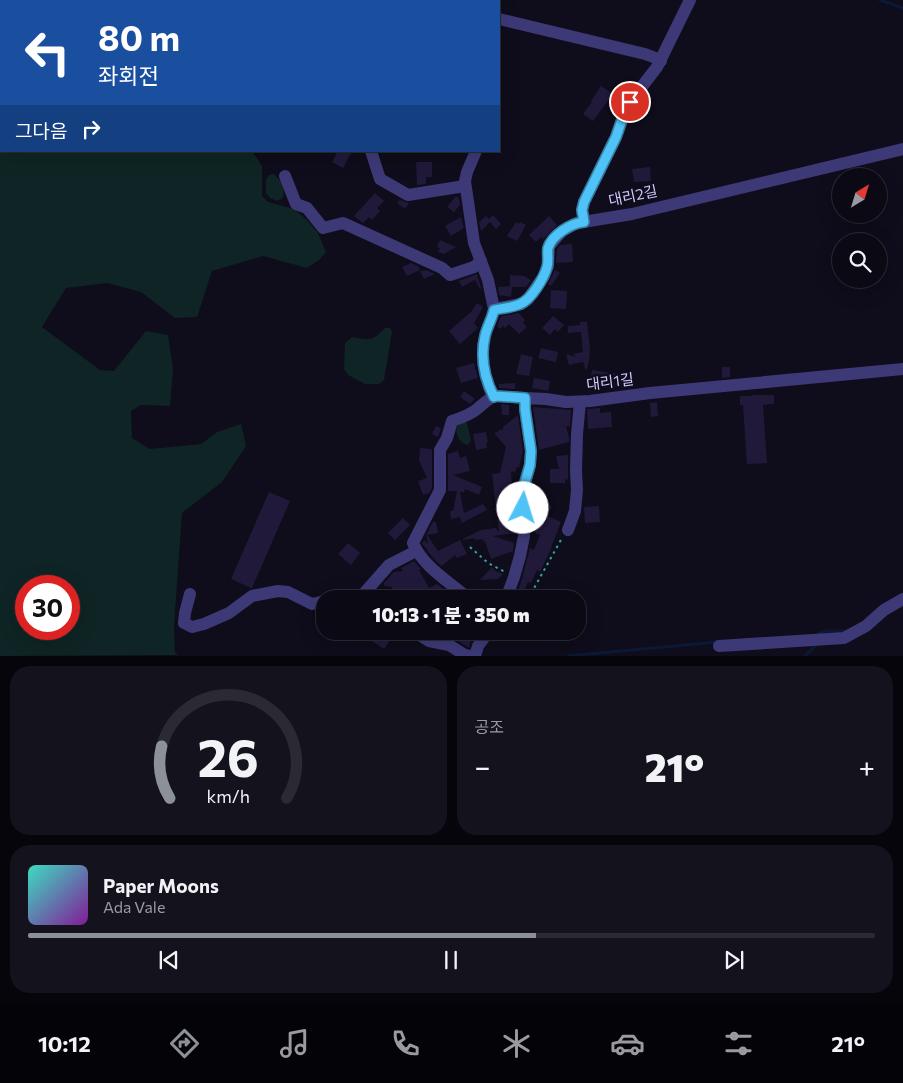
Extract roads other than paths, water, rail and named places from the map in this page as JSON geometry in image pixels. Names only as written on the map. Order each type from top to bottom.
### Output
[{"type":"street","points":[[584,222],[582,210],[584,202],[616,137],[625,111],[660,61],[690,0]]},
{"type":"street","points":[[500,19],[645,54],[660,61]]},
{"type":"street","name":"대리2길","points":[[494,310],[521,304],[528,299],[548,266],[549,246],[562,231],[577,223],[626,215],[903,149]]},
{"type":"street","points":[[371,152],[380,180],[408,195],[465,186]]},
{"type":"street","points":[[458,590],[435,572],[416,551],[413,543],[440,490],[440,450],[447,438],[452,421],[465,417],[486,400],[494,397],[486,377],[482,351],[485,334],[494,310],[488,280],[474,243],[464,181],[476,152]]},
{"type":"street","points":[[285,176],[296,204],[307,208],[323,228],[343,223],[442,268],[450,275],[474,267],[481,261]]},
{"type":"street","name":"대리1길","points":[[494,397],[580,402],[650,393],[903,369]]},
{"type":"street","points":[[509,590],[524,536],[522,493],[530,465],[531,451],[525,398]]},
{"type":"street","points":[[568,530],[575,512],[577,434],[580,402]]},
{"type":"street","points":[[367,590],[389,565],[416,551]]},
{"type":"street","points":[[190,594],[184,623],[192,627],[229,613],[252,596],[278,591],[288,592],[312,604],[316,603]]},
{"type":"street","points":[[718,646],[844,638],[866,626],[884,610],[903,599]]},
{"type":"street","points":[[427,640],[449,645],[470,656]]},
{"type":"street","points":[[475,656],[482,640]]},
{"type":"waterway","points":[[880,0],[903,8]]},
{"type":"waterway","points":[[818,634],[826,631],[846,631]]},
{"type":"waterway","points":[[568,656],[717,642]]},
{"type":"waterway","points":[[805,656],[815,646]]}]
